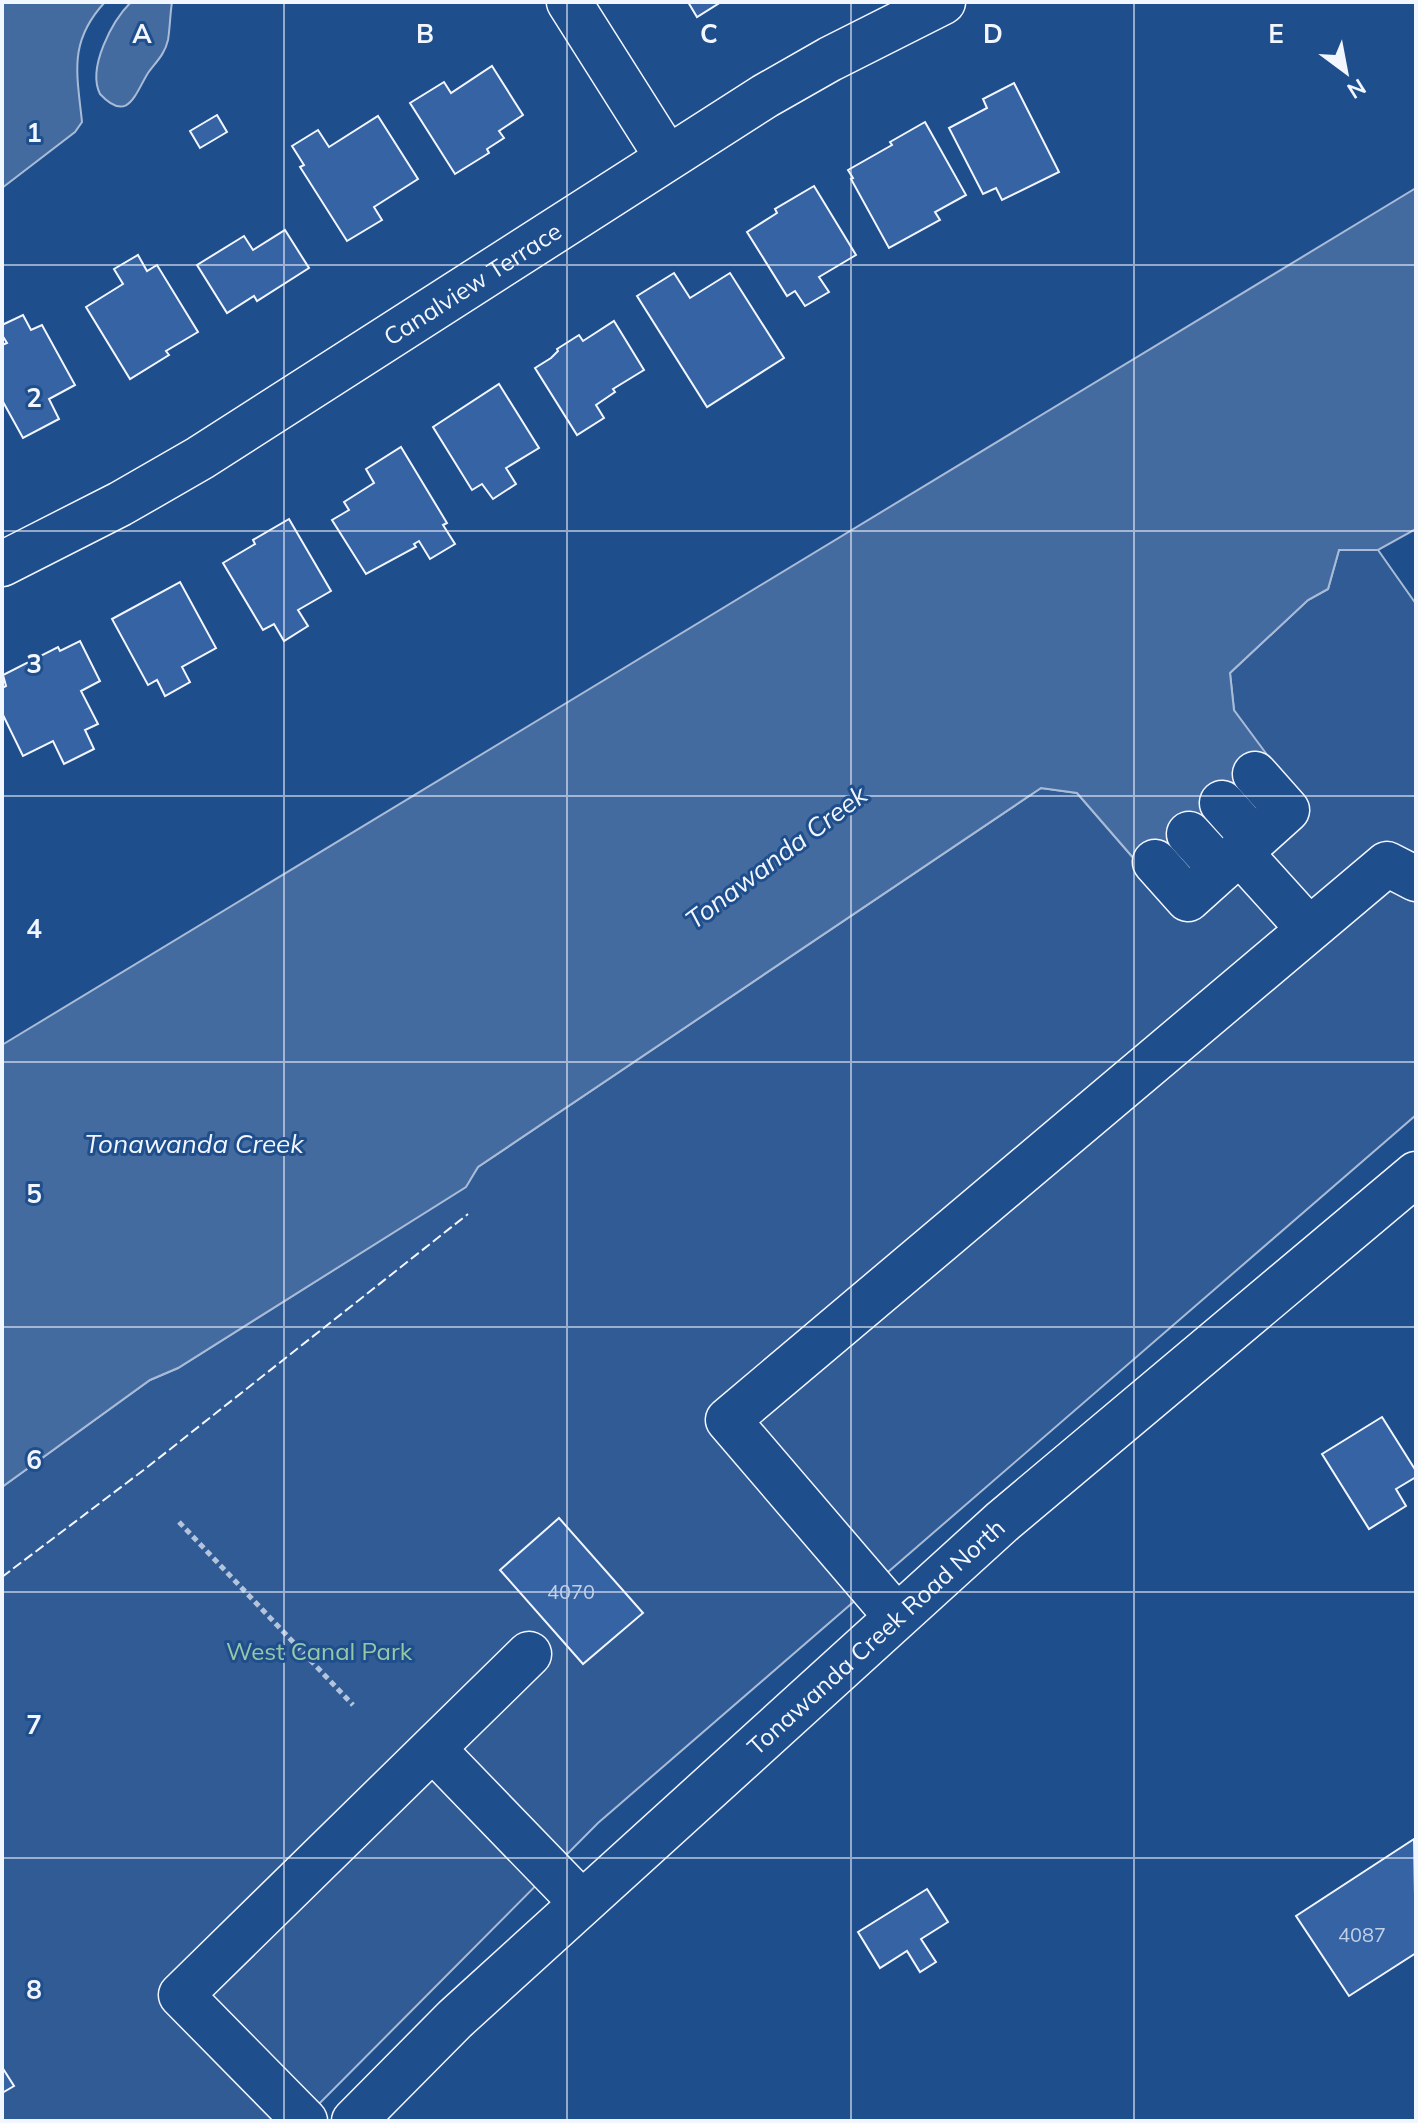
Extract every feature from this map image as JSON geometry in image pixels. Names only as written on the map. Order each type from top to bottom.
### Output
[{"type":"street","points":[[569,2],[667,157]]},
{"type":"street","name":"Canalview Terrace","points":[[2,564],[120,504],[200,458],[667,157],[830,59],[943,2]]},
{"type":"street","points":[[1155,862],[1188,899],[1287,810],[1255,774]]},
{"type":"street","points":[[1222,803],[1238,853],[1308,928]]},
{"type":"street","points":[[1189,834],[1238,853]]},
{"type":"street","points":[[896,1616],[728,1420],[1387,864],[1416,879]]},
{"type":"street","name":"Tonawanda Creek Road North","points":[[354,2121],[455,2019],[896,1616],[1003,1521],[1416,1174]]},
{"type":"street","points":[[305,2121],[181,1995],[529,1654]]},
{"type":"street","points":[[433,1749],[582,1903]]},
{"type":"path","points":[[179,1522],[353,1705]]},
{"type":"shaded area","name":"West Canal Park","points":[[1339,550],[1378,550],[1416,604],[1416,1115],[598,1823],[302,2121],[2,2121],[2,1487],[150,1380],[178,1368],[465,1187],[478,1167],[1041,788],[1077,793],[1142,868],[1234,710],[1230,673],[1308,600],[1328,589]]},
{"type":"water","points":[[2,2],[105,2],[93,17],[80,45],[77,73],[82,122],[75,132],[2,188]]},
{"type":"water","points":[[131,2],[172,2],[169,35],[162,54],[130,103],[117,106],[100,94],[97,71],[109,33]]},
{"type":"water","name":"Tonawanda Creek","points":[[1416,188],[1416,529],[1378,550],[1339,550],[1328,589],[1308,600],[1230,673],[1234,710],[1268,756],[1142,868],[1077,793],[1041,788],[478,1167],[466,1187],[178,1368],[150,1380],[2,1487],[2,1045]]},
{"type":"building","points":[[688,2],[721,2],[697,17]]},
{"type":"building","points":[[492,66],[523,115],[499,131],[504,138],[487,149],[489,153],[455,174],[410,103],[444,82],[451,93]]},
{"type":"building","points":[[1014,83],[1059,172],[1002,200],[996,188],[983,194],[949,128],[987,108],[983,99]]},
{"type":"building","points":[[217,115],[227,132],[200,148],[190,131]]},
{"type":"building","points":[[378,116],[418,179],[374,207],[382,220],[347,241],[300,167],[304,165],[292,146],[318,130],[329,147]]},
{"type":"building","points":[[925,122],[966,195],[935,212],[940,220],[889,248],[848,170]]},
{"type":"building","points":[[814,186],[856,255],[819,277],[829,292],[805,306],[795,291],[787,296],[747,232],[777,213],[775,209]]},
{"type":"building","points":[[285,230],[309,268],[257,301],[254,296],[227,313],[197,265],[244,236],[253,250]]},
{"type":"building","points":[[138,255],[147,271],[157,265],[198,332],[166,351],[169,355],[130,379],[86,307],[123,284],[114,269]]},
{"type":"building","points":[[674,273],[690,298],[730,273],[784,358],[707,407],[637,296]]},
{"type":"building","points":[[23,315],[31,330],[42,325],[75,385],[49,399],[59,419],[23,438],[2,400],[2,345],[7,343],[2,335],[2,325]]},
{"type":"building","points":[[614,321],[644,370],[613,389],[615,392],[596,405],[604,418],[577,435],[535,368],[579,335],[583,341]]},
{"type":"building","points":[[499,384],[539,448],[506,468],[516,484],[493,499],[482,484],[472,490],[433,427]]},
{"type":"building","points":[[401,447],[447,523],[443,525],[455,544],[430,559],[419,541],[414,544],[416,547],[366,574],[332,520],[349,510],[344,502],[374,483],[366,469]]},
{"type":"building","points":[[289,519],[331,591],[298,610],[308,626],[284,641],[274,624],[263,630],[223,563],[255,544],[253,540]]},
{"type":"building","points":[[180,582],[216,648],[182,667],[190,682],[165,696],[157,680],[148,685],[112,619]]},
{"type":"building","points":[[80,641],[100,681],[81,691],[98,724],[85,730],[94,749],[64,764],[53,741],[23,756],[2,713],[2,688],[6,686],[3,675],[58,647],[60,651]]},
{"type":"building","points":[[1382,1417],[1416,1471],[1416,1477],[1396,1489],[1406,1506],[1369,1529],[1322,1454]]},
{"type":"building","points":[[559,1518],[643,1613],[583,1664],[500,1570]]},
{"type":"building","points":[[1414,1839],[1416,1953],[1349,1996],[1296,1916]]},
{"type":"building","points":[[927,1889],[948,1922],[921,1939],[936,1962],[920,1972],[907,1951],[880,1968],[858,1932]]},
{"type":"building","points":[[2,2067],[14,2086],[2,2093]]},
{"type":"fence","points":[[2,1577],[145,1469],[468,1214]]}]
